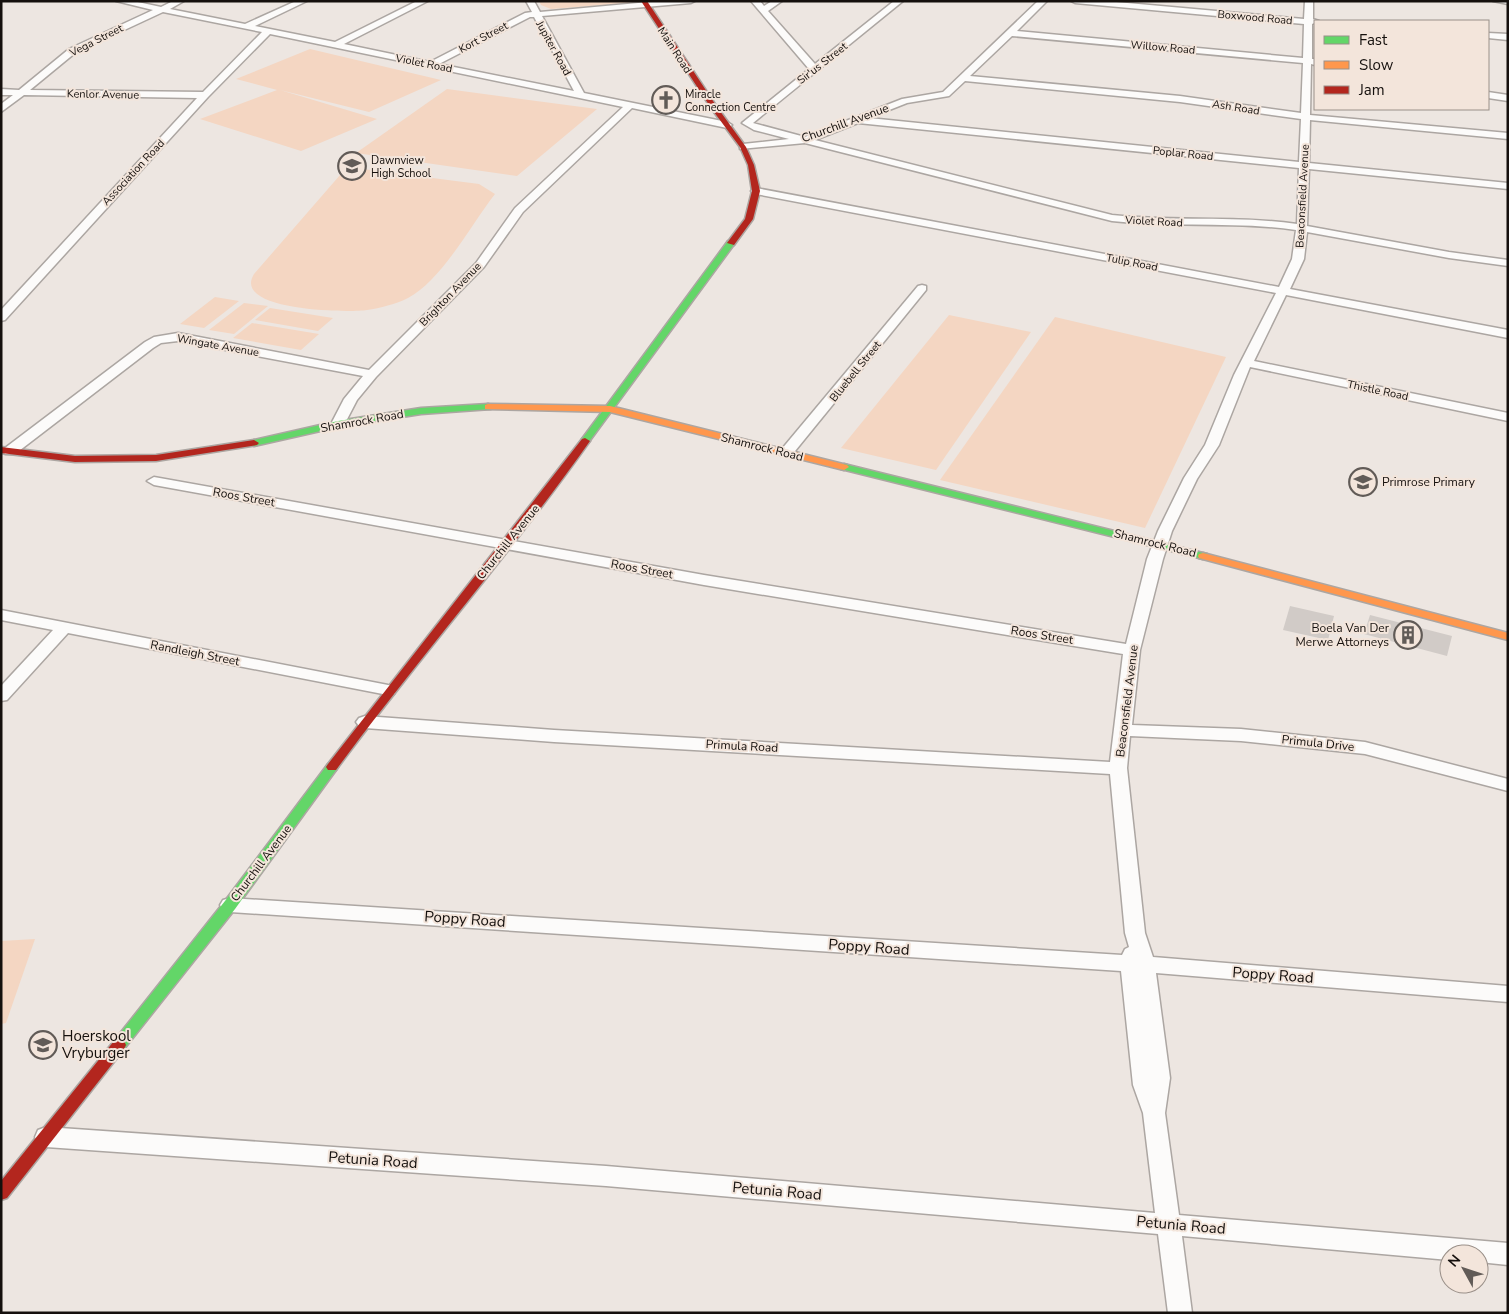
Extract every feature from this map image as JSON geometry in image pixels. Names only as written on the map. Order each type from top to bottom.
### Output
[{"type":"street","name":"Violet Road","points":[[120,1],[630,104],[686,120],[727,125]]},
{"type":"street","name":"Vega Street","points":[[1,109],[72,51],[180,1]]},
{"type":"street","points":[[246,27],[303,1]]},
{"type":"street","points":[[336,45],[424,1]]},
{"type":"street","name":"Jupiter Road","points":[[530,1],[580,94]]},
{"type":"street","name":"Kort Street","points":[[432,64],[518,18],[536,13],[645,3],[691,1]]},
{"type":"street","points":[[755,1],[814,69]]},
{"type":"street","points":[[764,10],[778,1]]},
{"type":"street","name":"Sir'us Street","points":[[806,140],[747,123],[899,1]]},
{"type":"street","name":"Churchill Avenue","points":[[1,1193],[230,905],[388,690],[505,545],[610,409],[656,342],[749,219],[756,191],[751,164],[743,147],[806,140],[905,101],[946,94],[1043,1]]},
{"type":"street","name":"Boxwood Road","points":[[1075,1],[1312,21]]},
{"type":"street","name":"Beaconsfield Avenue","points":[[1180,1313],[1154,1113],[1144,1085],[1135,933],[1118,768],[1132,650],[1160,544],[1191,478],[1200,467],[1212,445],[1223,420],[1226,405],[1284,291],[1298,259],[1302,228],[1303,166],[1311,61],[1312,21],[1309,1]]},
{"type":"street","points":[[1497,1],[1508,2]]},
{"type":"street","name":"Main Road","points":[[645,3],[714,108],[743,147]]},
{"type":"street","name":"Association Road","points":[[1,316],[205,95],[268,31]]},
{"type":"street","name":"Willow Road","points":[[1011,33],[1311,61]]},
{"type":"street","points":[[1489,36],[1508,38]]},
{"type":"street","name":"Ash Road","points":[[964,78],[1180,99],[1306,117],[1508,136]]},
{"type":"street","name":"Kenlor Avenue","points":[[1,92],[205,95]]},
{"type":"street","points":[[1489,95],[1508,98]]},
{"type":"street","name":"Brighton Avenue","points":[[338,424],[351,400],[372,374],[480,266],[519,210],[630,104]]},
{"type":"street","name":"Poplar Road","points":[[858,120],[1508,186]]},
{"type":"street","name":"Violet Road","points":[[806,140],[1112,218],[1151,223],[1244,221],[1302,228],[1430,253],[1508,263]]},
{"type":"street","name":"Tulip Road","points":[[756,191],[1508,334]]},
{"type":"street","name":"Bluebell Street","points":[[786,453],[922,288]]},
{"type":"street","name":"Wingate Avenue","points":[[6,450],[149,344],[168,337],[178,337],[372,374]]},
{"type":"street","name":"Thistle Road","points":[[1247,363],[1508,417]]},
{"type":"street","name":"Shamrock Road","points":[[6,450],[75,459],[156,458],[248,444],[338,424],[421,411],[497,406],[610,409],[1160,544],[1508,637]]},
{"type":"street","name":"Roos Street","points":[[154,481],[505,545],[1132,650]]},
{"type":"street","name":"Randleigh Street","points":[[1,615],[388,690]]},
{"type":"street","points":[[1,696],[64,628]]},
{"type":"street","name":"Primula Road","points":[[365,722],[564,736],[1118,768]]},
{"type":"street","name":"Primula Drive","points":[[1123,730],[1241,735],[1365,748],[1508,786]]},
{"type":"street","name":"Poppy Road","points":[[230,905],[1137,964],[1508,994]]},
{"type":"street","name":"Petunia Road","points":[[46,1136],[606,1176],[1508,1254]]},
{"type":"shaded area","points":[[539,1],[629,1],[630,3],[551,9],[541,5]]},
{"type":"shaded area","points":[[310,49],[441,80],[369,112],[280,90],[377,119],[301,151],[200,119],[277,90],[236,79]]},
{"type":"shaded area","points":[[447,89],[597,109],[517,176],[356,153]]},
{"type":"shaded area","points":[[347,167],[479,184],[495,194],[444,266],[420,290],[408,298],[388,306],[367,310],[338,311],[294,307],[259,296],[251,286],[254,274]]},
{"type":"shaded area","points":[[215,297],[239,301],[204,328],[180,324]]},
{"type":"shaded area","points":[[244,303],[268,306],[234,334],[209,330]]},
{"type":"shaded area","points":[[270,308],[333,318],[318,331],[255,320]]},
{"type":"shaded area","points":[[949,315],[1031,332],[936,470],[841,448]]},
{"type":"shaded area","points":[[1055,317],[1226,357],[1145,528],[940,480]]},
{"type":"shaded area","points":[[252,323],[319,334],[301,350],[233,338]]},
{"type":"shaded area","points":[[35,939],[6,1023],[1,1024],[1,941]]},
{"type":"building","points":[[1290,606],[1334,616],[1328,640],[1283,630]]},
{"type":"building","name":"Boela Van Der Merwe Attorneys","points":[[1370,615],[1452,636],[1447,656],[1364,634]]},
{"type":"traffic: fast","points":[[585,441],[731,243]]},
{"type":"traffic: fast","points":[[254,443],[338,424],[421,411],[488,407]]},
{"type":"traffic: fast","points":[[844,467],[1203,556]]},
{"type":"traffic: fast","points":[[119,1045],[230,905],[332,767]]},
{"type":"traffic: slow","points":[[488,407],[610,409],[844,467]]},
{"type":"traffic: slow","points":[[1203,556],[1508,637]]},
{"type":"traffic: jam","points":[[644,1],[714,108],[743,147],[751,165],[756,191],[749,219],[731,243]]},
{"type":"traffic: jam","points":[[332,767],[585,441]]},
{"type":"traffic: jam","points":[[1,450],[75,459],[156,458],[254,443]]},
{"type":"traffic: jam","points":[[1,1193],[119,1045]]},
{"type":"place","name":"Miracle Connection Centre","points":[[666,100]]},
{"type":"place","name":"Dawnview High School","points":[[352,166]]},
{"type":"place","name":"Primrose Primary","points":[[1363,482]]},
{"type":"place","name":"Boela Van Der Merwe Attorneys","points":[[1408,635]]},
{"type":"place","name":"Hoerskool Vryburger","points":[[43,1045]]}]
